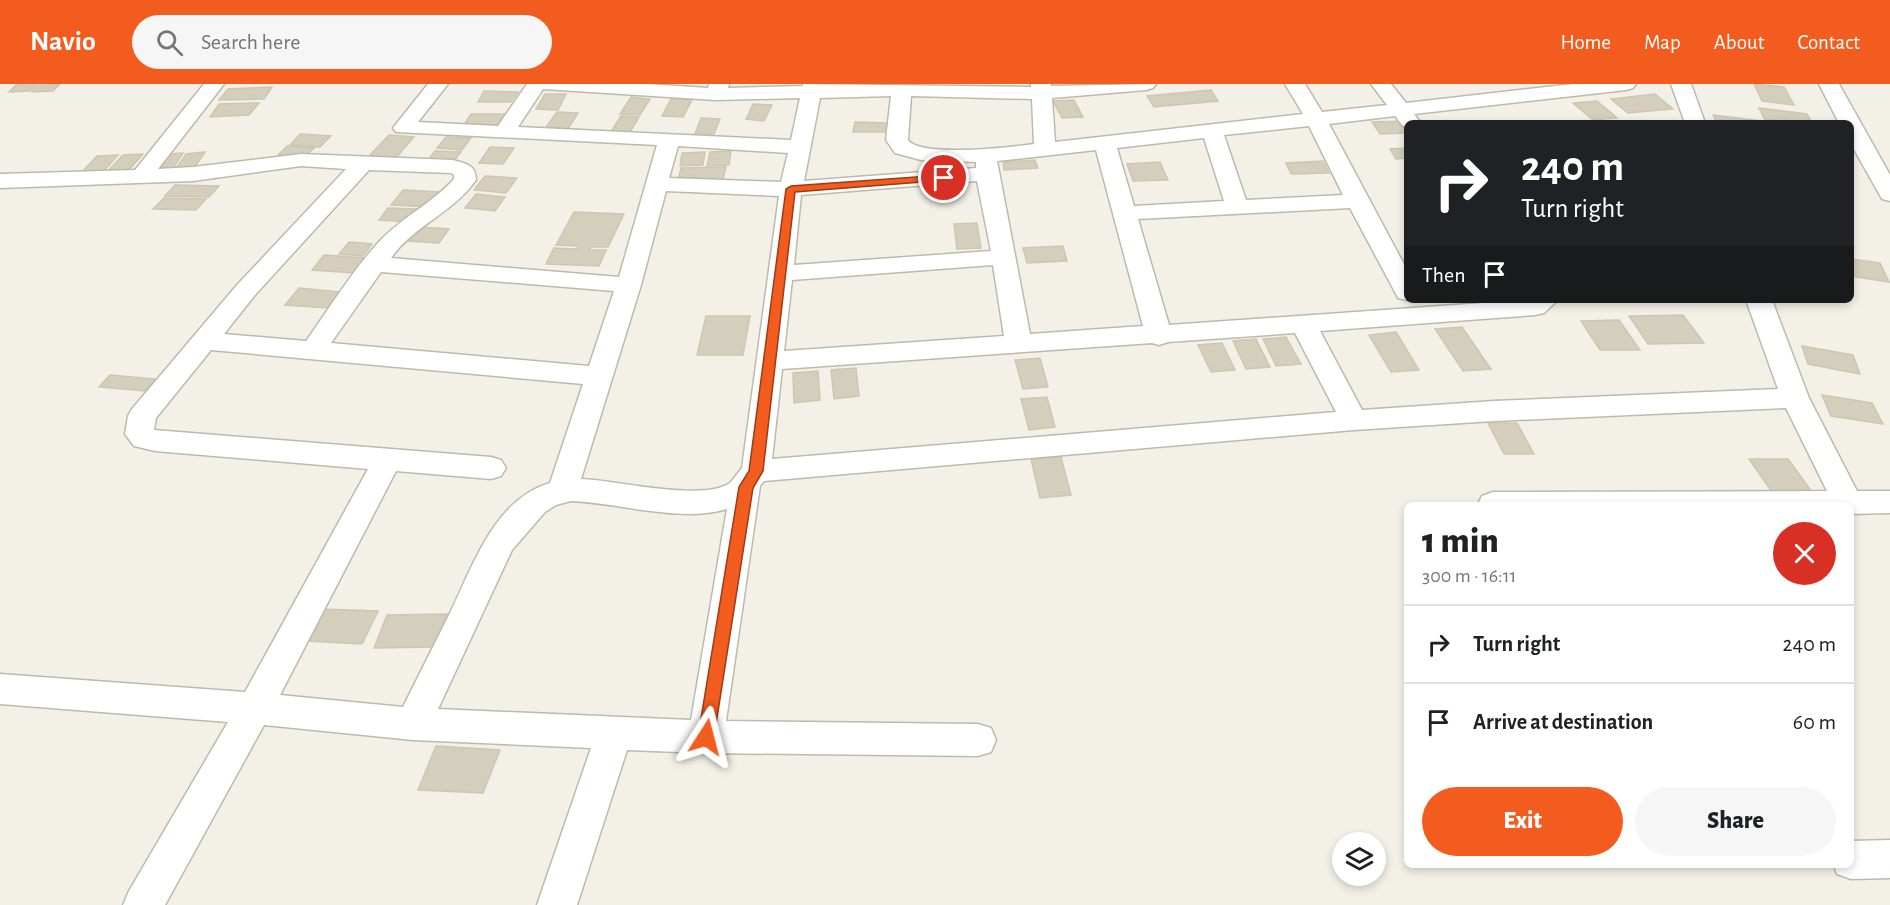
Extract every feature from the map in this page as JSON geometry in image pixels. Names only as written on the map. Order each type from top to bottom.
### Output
[{"type":"street","points":[[141,176],[214,84]]},
{"type":"street","points":[[438,84],[403,128],[505,131],[799,147]]},
{"type":"street","points":[[505,131],[537,84]]},
{"type":"street","points":[[546,84],[718,89],[901,87],[1042,89],[1146,84]]},
{"type":"street","points":[[1294,84],[1317,120],[1357,201],[1404,287]]},
{"type":"street","points":[[1381,84],[1406,116]]},
{"type":"street","points":[[658,184],[735,189],[791,189],[987,165],[1045,148],[1317,120],[1406,116],[1487,91],[1626,84]]},
{"type":"street","points":[[1681,84],[1694,120]]},
{"type":"street","points":[[1829,84],[1847,120]]},
{"type":"street","points":[[901,87],[897,140],[903,148],[987,165]]},
{"type":"street","points":[[706,737],[770,361],[791,189],[811,88]]},
{"type":"street","points":[[1042,89],[1045,148]]},
{"type":"street","points":[[1212,131],[1237,207]]},
{"type":"street","points":[[1854,132],[1890,194]]},
{"type":"street","points":[[562,491],[629,285],[669,139]]},
{"type":"street","points":[[1104,141],[1159,336]]},
{"type":"street","points":[[2,182],[193,174],[284,161],[364,162],[461,168],[467,174],[465,180],[445,202],[394,239],[314,350]]},
{"type":"street","points":[[364,162],[246,290],[142,416],[139,434],[144,439],[491,468]]},
{"type":"street","points":[[987,165],[1017,343]]},
{"type":"street","points":[[1123,213],[1357,201]]},
{"type":"street","points":[[781,273],[1004,257]]},
{"type":"street","points":[[376,264],[629,285]]},
{"type":"street","points":[[770,361],[1017,343],[1159,336],[1304,324],[1415,308],[1527,309],[1541,303]]},
{"type":"street","points":[[1760,303],[1795,398],[1848,502],[1890,502]]},
{"type":"street","points":[[1304,324],[1354,420]]},
{"type":"street","points":[[204,341],[600,376]]},
{"type":"street","points":[[413,724],[500,543],[532,506],[548,495],[562,491],[595,491],[696,501],[728,496],[751,479],[1354,420],[1494,411],[1795,398]]},
{"type":"street","points":[[143,905],[255,708],[387,460]]},
{"type":"street","points":[[0,689],[255,708],[413,724],[706,737],[978,740]]},
{"type":"street","points":[[557,905],[614,733]]},
{"type":"street","points":[[1854,860],[1890,859]]},
{"type":"building","points":[[17,84],[37,84],[30,91],[9,92]]},
{"type":"building","points":[[40,84],[60,84],[53,91],[32,92]]},
{"type":"building","points":[[1754,84],[1784,87],[1794,105],[1762,101]]},
{"type":"building","points":[[272,87],[264,99],[219,100],[228,89]]},
{"type":"building","points":[[1211,90],[1218,101],[1154,107],[1147,96]]},
{"type":"building","points":[[484,91],[518,92],[511,102],[478,102]]},
{"type":"building","points":[[545,94],[566,94],[558,110],[536,109]]},
{"type":"building","points":[[1655,94],[1673,109],[1628,113],[1611,99]]},
{"type":"building","points":[[631,97],[650,99],[640,115],[620,114]]},
{"type":"building","points":[[671,99],[692,100],[683,117],[662,116]]},
{"type":"building","points":[[1074,100],[1083,117],[1062,118],[1053,101]]},
{"type":"building","points":[[1597,101],[1617,118],[1593,120],[1573,103]]},
{"type":"building","points":[[259,103],[249,115],[210,117],[219,104]]},
{"type":"building","points":[[753,104],[772,105],[764,121],[746,119]]},
{"type":"building","points":[[1759,108],[1807,114],[1810,120],[1765,120]]},
{"type":"building","points":[[557,112],[578,113],[568,129],[546,127]]},
{"type":"building","points":[[471,114],[505,114],[497,127],[463,126]]},
{"type":"building","points":[[1713,115],[1753,120],[1716,120]]},
{"type":"building","points":[[621,116],[639,117],[629,134],[610,133]]},
{"type":"building","points":[[701,118],[720,119],[714,134],[695,134]]},
{"type":"building","points":[[1404,121],[1404,133],[1380,134],[1372,122]]},
{"type":"building","points":[[855,122],[888,123],[886,132],[853,132]]},
{"type":"building","points":[[300,134],[331,136],[320,147],[290,145]]},
{"type":"building","points":[[389,135],[414,137],[395,159],[368,157]]},
{"type":"building","points":[[446,137],[471,138],[462,150],[437,148]]},
{"type":"building","points":[[287,146],[314,148],[305,157],[278,155]]},
{"type":"building","points":[[490,147],[514,148],[503,164],[479,163]]},
{"type":"building","points":[[1404,148],[1404,158],[1396,159],[1390,149]]},
{"type":"building","points":[[435,151],[461,152],[453,162],[427,161]]},
{"type":"building","points":[[731,151],[729,165],[707,166],[710,152]]},
{"type":"building","points":[[205,152],[194,168],[175,170],[186,154]]},
{"type":"building","points":[[705,152],[703,165],[680,166],[682,153]]},
{"type":"building","points":[[183,153],[172,170],[155,171],[166,154]]},
{"type":"building","points":[[143,154],[128,171],[107,172],[123,155]]},
{"type":"building","points":[[118,155],[103,172],[81,173],[97,156]]},
{"type":"building","points":[[1035,160],[1038,168],[1004,170],[1003,162]]},
{"type":"building","points":[[1323,161],[1329,173],[1291,174],[1286,163]]},
{"type":"building","points":[[1160,162],[1168,180],[1133,181],[1127,164]]},
{"type":"building","points":[[726,167],[723,179],[678,180],[681,168]]},
{"type":"building","points":[[485,176],[517,178],[506,193],[474,190]]},
{"type":"building","points":[[175,185],[219,186],[209,197],[165,196]]},
{"type":"building","points":[[403,190],[442,192],[431,207],[391,205]]},
{"type":"building","points":[[476,194],[505,197],[495,211],[465,208]]},
{"type":"building","points":[[164,198],[206,199],[196,210],[153,209]]},
{"type":"building","points":[[388,208],[419,209],[410,222],[379,220]]},
{"type":"building","points":[[574,212],[624,214],[608,247],[591,247],[589,250],[606,250],[599,266],[546,264],[554,248],[577,249],[578,246],[556,245]]},
{"type":"building","points":[[977,223],[981,248],[957,249],[954,224]]},
{"type":"building","points":[[419,227],[449,229],[439,243],[408,241]]},
{"type":"building","points":[[349,242],[372,244],[363,256],[339,254]]},
{"type":"building","points":[[1063,246],[1067,261],[1027,263],[1023,248]]},
{"type":"building","points":[[324,255],[366,258],[354,273],[312,270]]},
{"type":"building","points":[[1854,259],[1880,263],[1889,282],[1854,276]]},
{"type":"building","points":[[299,288],[341,292],[328,308],[285,305]]},
{"type":"building","points":[[1683,315],[1704,343],[1648,344],[1629,316]]},
{"type":"building","points":[[706,316],[750,316],[743,355],[697,355]]},
{"type":"building","points":[[1619,320],[1640,350],[1600,350],[1581,321]]},
{"type":"building","points":[[1462,327],[1491,369],[1463,371],[1435,329]]},
{"type":"building","points":[[1396,332],[1419,370],[1391,372],[1369,335]]},
{"type":"building","points":[[1286,337],[1301,364],[1276,366],[1263,339]]},
{"type":"building","points":[[1256,339],[1270,367],[1246,369],[1233,341]]},
{"type":"building","points":[[1222,343],[1235,370],[1211,372],[1198,345]]},
{"type":"building","points":[[1802,346],[1853,355],[1860,374],[1808,364]]},
{"type":"building","points":[[1040,358],[1048,387],[1023,389],[1015,360]]},
{"type":"building","points":[[856,368],[859,396],[834,399],[831,370]]},
{"type":"building","points":[[818,371],[820,400],[794,403],[793,373]]},
{"type":"building","points":[[110,375],[155,379],[145,391],[99,387]]},
{"type":"building","points":[[1822,395],[1872,403],[1883,424],[1831,416]]},
{"type":"building","points":[[1047,397],[1055,427],[1029,430],[1021,399]]},
{"type":"building","points":[[1488,423],[1517,423],[1534,454],[1504,454]]},
{"type":"building","points":[[1061,457],[1071,495],[1040,498],[1031,459]]},
{"type":"building","points":[[1749,459],[1788,459],[1812,492],[1772,492]]},
{"type":"building","points":[[322,609],[378,611],[362,644],[305,641]]},
{"type":"building","points":[[447,614],[435,647],[374,648],[387,615]]},
{"type":"building","points":[[436,746],[500,750],[483,793],[418,790]]},
{"type":"route","points":[[706,737],[746,487],[756,471],[791,189],[944,178]]}]
